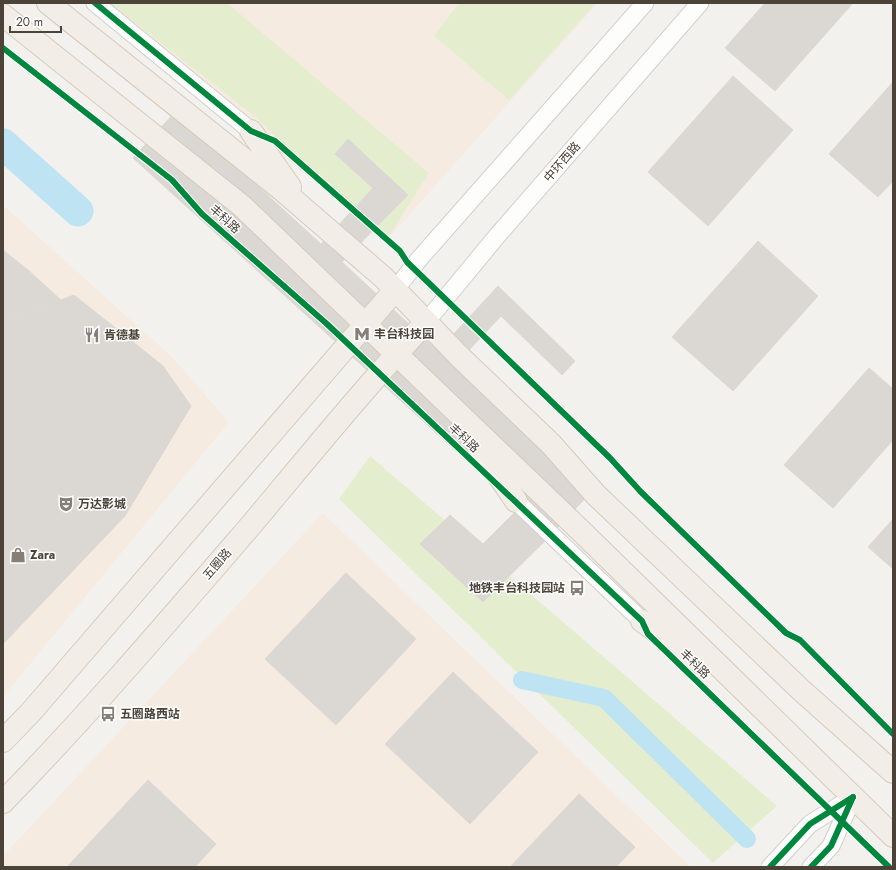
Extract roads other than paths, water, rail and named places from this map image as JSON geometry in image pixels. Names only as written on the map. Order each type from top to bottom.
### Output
[{"type":"main road","points":[[48,3],[307,211],[395,290],[459,356],[551,444],[608,506],[801,690],[890,762]]},
{"type":"main road","name":"丰科路","points":[[3,15],[242,206],[464,418],[893,836]]},
{"type":"main road","points":[[251,131],[307,211]]},
{"type":"main road","points":[[3,741],[31,712],[395,290]]},
{"type":"main road","name":"五圈路","points":[[3,802],[60,743],[245,531],[396,354],[426,322]]},
{"type":"main road","points":[[464,418],[477,445],[516,501]]},
{"type":"main road","points":[[642,621],[699,662],[724,670]]},
{"type":"street","points":[[95,3],[251,131]]},
{"type":"street","points":[[395,290],[425,252],[645,3]]},
{"type":"street","name":"中环西路","points":[[426,322],[497,236],[700,3]]},
{"type":"street","points":[[516,501],[642,621]]},
{"type":"street","points":[[770,867],[810,824],[853,797]]},
{"type":"street","points":[[811,867],[831,846],[853,797]]},
{"type":"waterway","points":[[3,144],[78,211]]},
{"type":"waterway","points":[[522,680],[604,698],[747,839]]},
{"type":"place","name":"丰台科技园","points":[[362,334]]},
{"type":"place","name":"肯德基","points":[[92,335]]},
{"type":"place","name":"万达影城","points":[[66,504]]},
{"type":"place","name":"Zara","points":[[18,555]]},
{"type":"place","name":"地铁丰台科技园站","points":[[577,588]]},
{"type":"place","name":"五圈路西站","points":[[108,714]]}]
